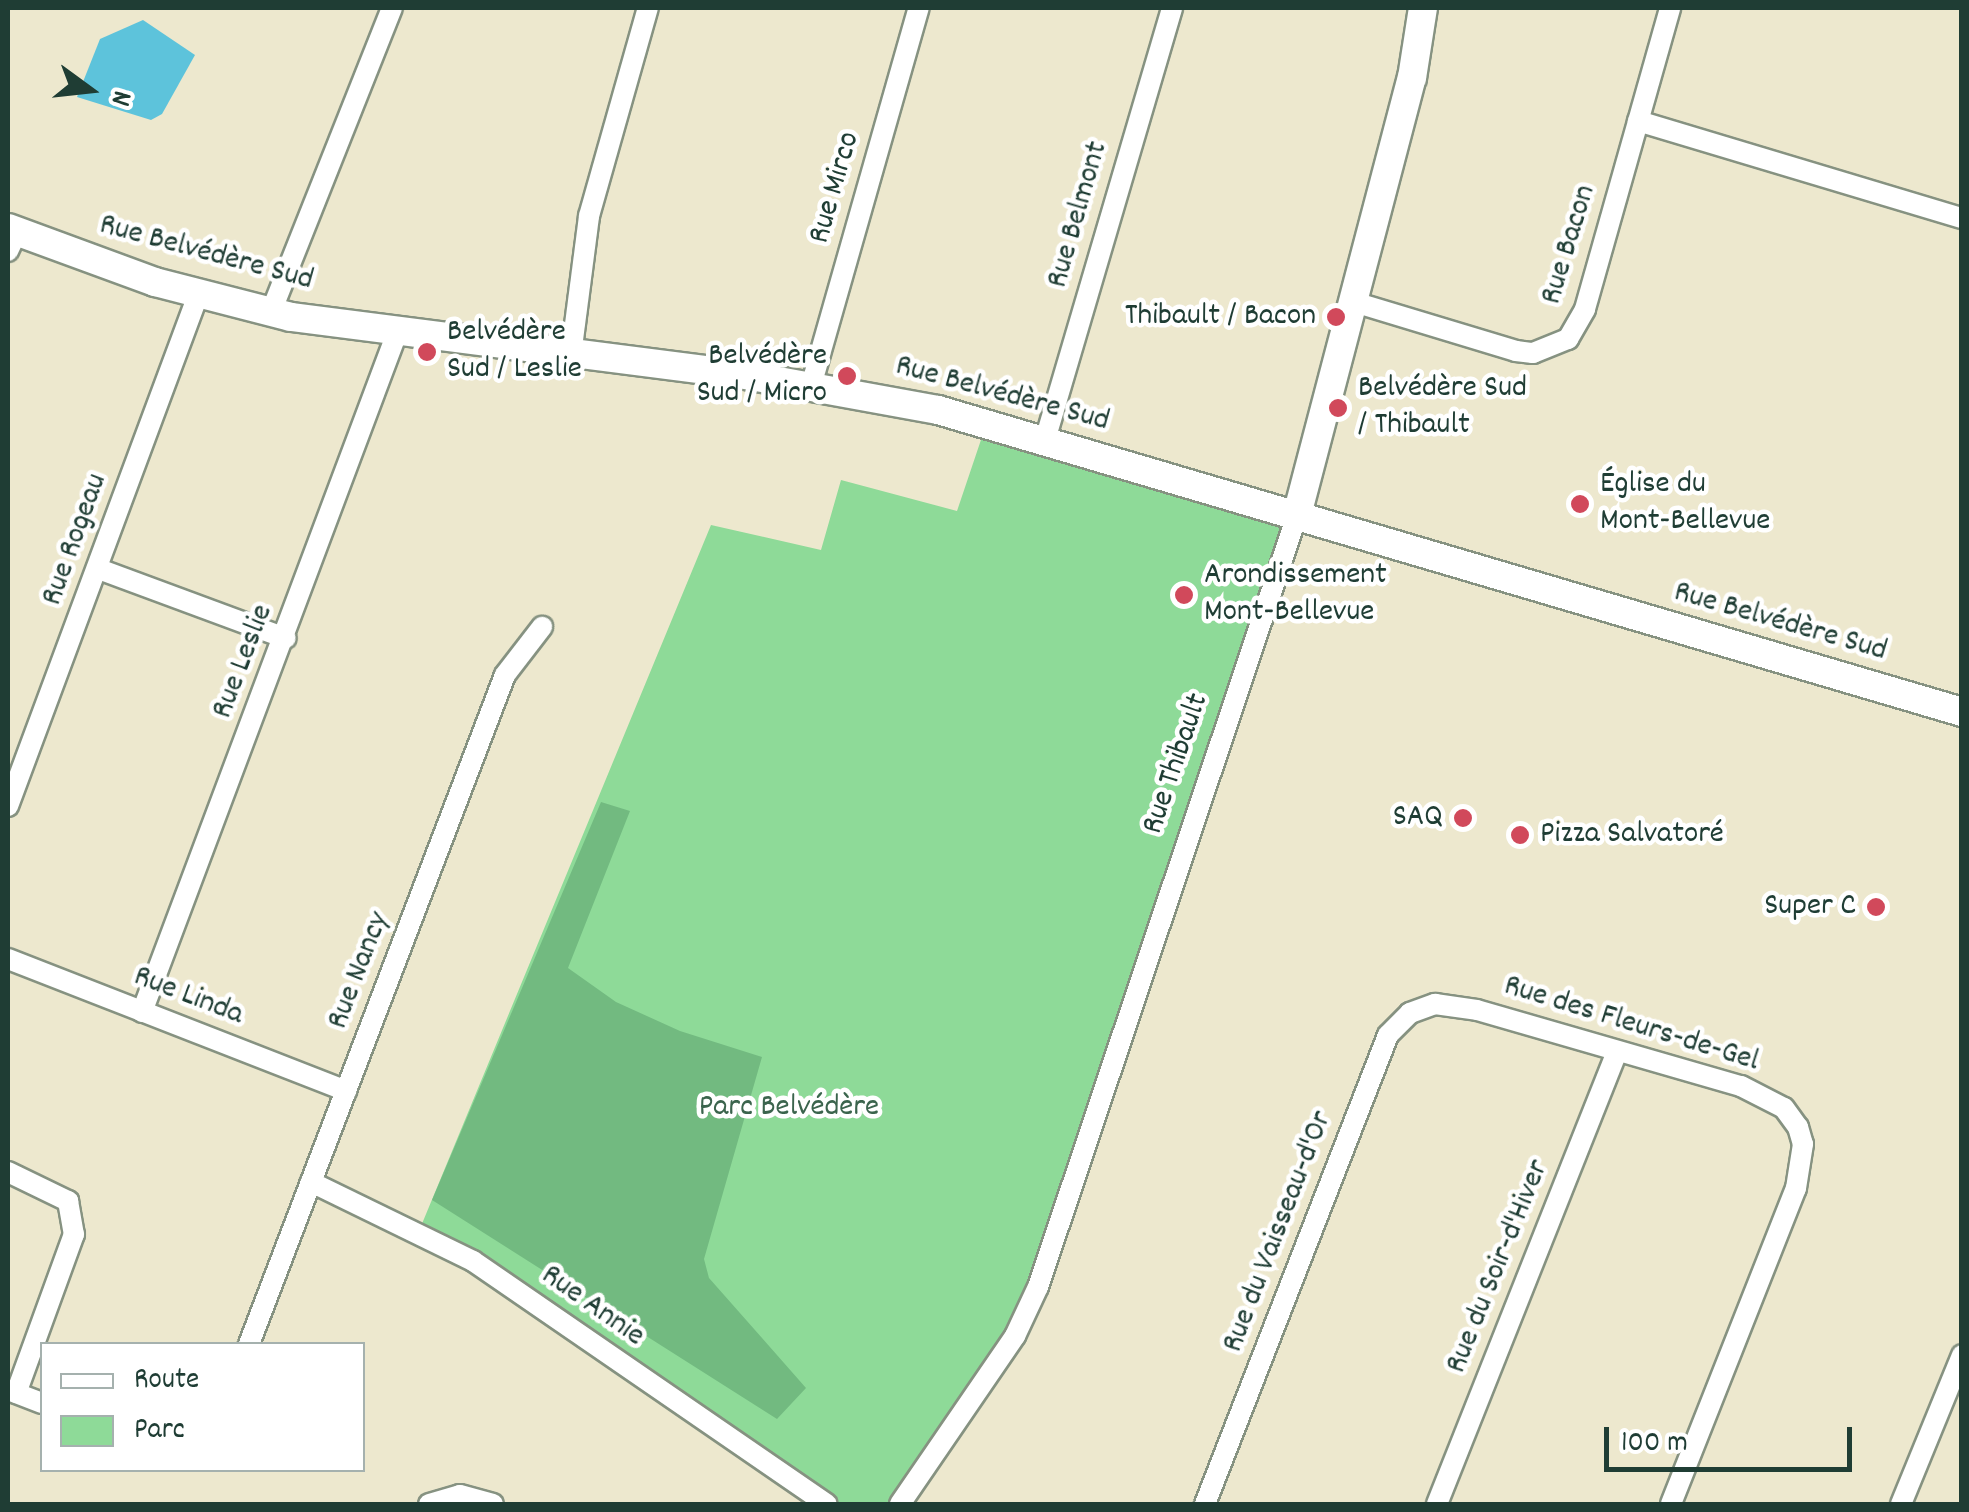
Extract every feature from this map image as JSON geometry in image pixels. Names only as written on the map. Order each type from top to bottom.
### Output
[{"type":"street","points":[[271,312],[392,8]]},
{"type":"street","points":[[571,355],[589,216],[648,8]]},
{"type":"street","name":"Rue Mirco","points":[[811,386],[919,8]]},
{"type":"street","name":"Rue Belmont","points":[[1045,440],[1172,8]]},
{"type":"street","name":"Rue Thibault","points":[[900,1504],[1015,1336],[1038,1287],[1297,515],[1412,78],[1423,8]]},
{"type":"street","name":"Rue Bacon","points":[[1354,302],[1533,353],[1568,339],[1585,309],[1670,8]]},
{"type":"street","points":[[1638,121],[1962,218]]},
{"type":"street","name":"Rue Belvédère Sud","points":[[11,237],[198,295],[271,312],[397,333],[811,386],[1045,440],[1962,712]]},
{"type":"street","name":"Rue Rogeau","points":[[8,806],[198,295]]},
{"type":"street","name":"Rue Leslie","points":[[142,1012],[286,638],[397,333]]},
{"type":"street","points":[[98,569],[286,638]]},
{"type":"street","name":"Rue Nancy","points":[[250,1342],[505,675],[542,627]]},
{"type":"street","name":"Rue Linda","points":[[8,959],[346,1091]]},
{"type":"street","name":"Rue des Fleurs-de-Gel","points":[[1435,1004],[1477,1010],[1740,1086],[1784,1108],[1798,1126],[1803,1144],[1796,1188],[1671,1504]]},
{"type":"street","name":"Rue du Vaisseau-d'Or","points":[[1205,1504],[1388,1035],[1410,1013],[1435,1004]]},
{"type":"street","name":"Rue du Soir-d'Hiver","points":[[1437,1504],[1617,1052]]},
{"type":"street","points":[[8,1172],[54,1189],[68,1202],[74,1234],[12,1391],[40,1402]]},
{"type":"street","name":"Rue Annie","points":[[311,1182],[473,1261],[826,1504]]},
{"type":"street","points":[[1901,1504],[1962,1355]]},
{"type":"street","points":[[429,1504],[460,1495],[493,1504]]},
{"type":"green space","name":"Parc Belvédère","points":[[987,422],[1297,515],[1038,1287],[900,1504],[826,1504],[419,1231],[711,525],[821,550],[841,480],[957,511]]},
{"type":"green space","points":[[601,802],[630,811],[568,968],[616,1002],[680,1031],[762,1057],[704,1259],[709,1278],[806,1388],[777,1419],[432,1200]]},
{"type":"water","points":[[143,20],[195,55],[162,114],[151,120],[77,97],[100,39]]},
{"type":"place","name":"Thibault / Bacon","points":[[1336,317]]},
{"type":"place","name":"Belvédère Sud / Leslie","points":[[427,352]]},
{"type":"place","name":"Belvédère Sud / Micro","points":[[847,376]]},
{"type":"place","name":"Belvédère Sud / Thibault","points":[[1338,408]]},
{"type":"place","name":"Église du Mont-Bellevue","points":[[1580,504]]},
{"type":"place","name":"Arondissement Mont-Bellevue","points":[[1184,595]]},
{"type":"place","name":"SAQ","points":[[1463,818]]},
{"type":"place","name":"Pizza Salvatoré","points":[[1520,835]]},
{"type":"place","name":"Super C","points":[[1876,907]]}]
